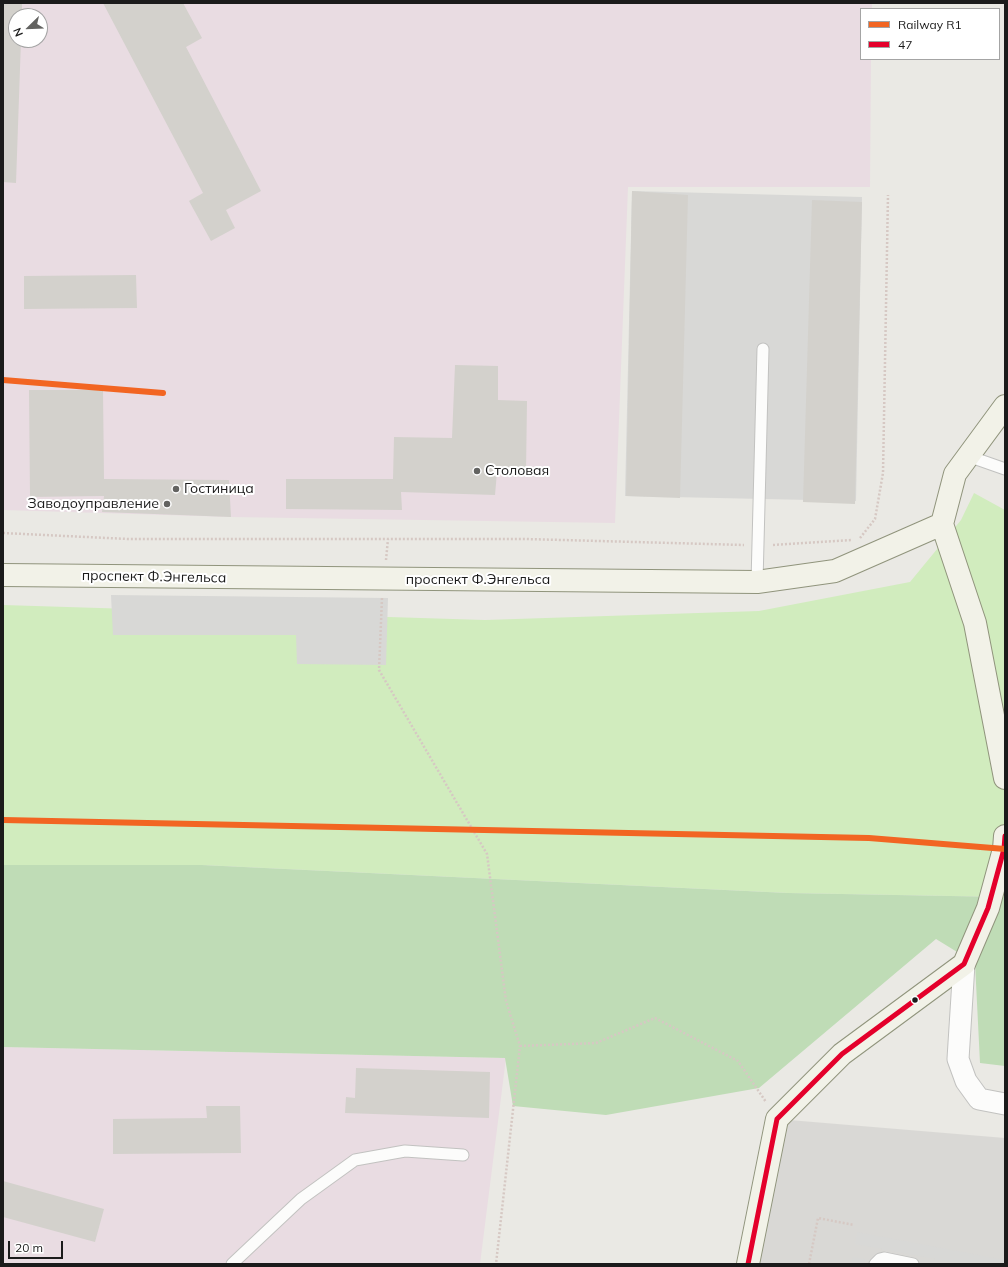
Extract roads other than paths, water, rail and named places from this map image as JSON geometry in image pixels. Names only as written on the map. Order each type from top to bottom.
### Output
[{"type":"street","points":[[1005,406],[955,474],[942,524],[975,623],[1005,778]]},
{"type":"street","name":"проспект Ф.Энгельса","points":[[3,575],[383,580],[757,582],[835,571],[942,524]]},
{"type":"street","points":[[1005,836],[1004,849],[988,908],[964,964],[958,1059],[966,1081],[979,1099],[1005,1104]]},
{"type":"street","points":[[748,1264],[777,1119],[842,1054],[964,964]]},
{"type":"lane","points":[[757,582],[763,349]]},
{"type":"lane","points":[[968,456],[1005,469]]},
{"type":"lane","points":[[232,1264],[301,1199],[355,1160],[405,1151],[463,1156]]},
{"type":"lane","points":[[875,1264],[880,1259],[884,1258],[913,1264]]},
{"type":"rail line","name":"R1","points":[[3,380],[163,393]]},
{"type":"rail line","name":"R1","points":[[3,820],[869,838],[1005,849]]},
{"type":"place","name":"Столовая","points":[[477,471]]},
{"type":"place","name":"Гостиница","points":[[176,489]]},
{"type":"place","name":"Заводоуправление","points":[[167,504]]}]
